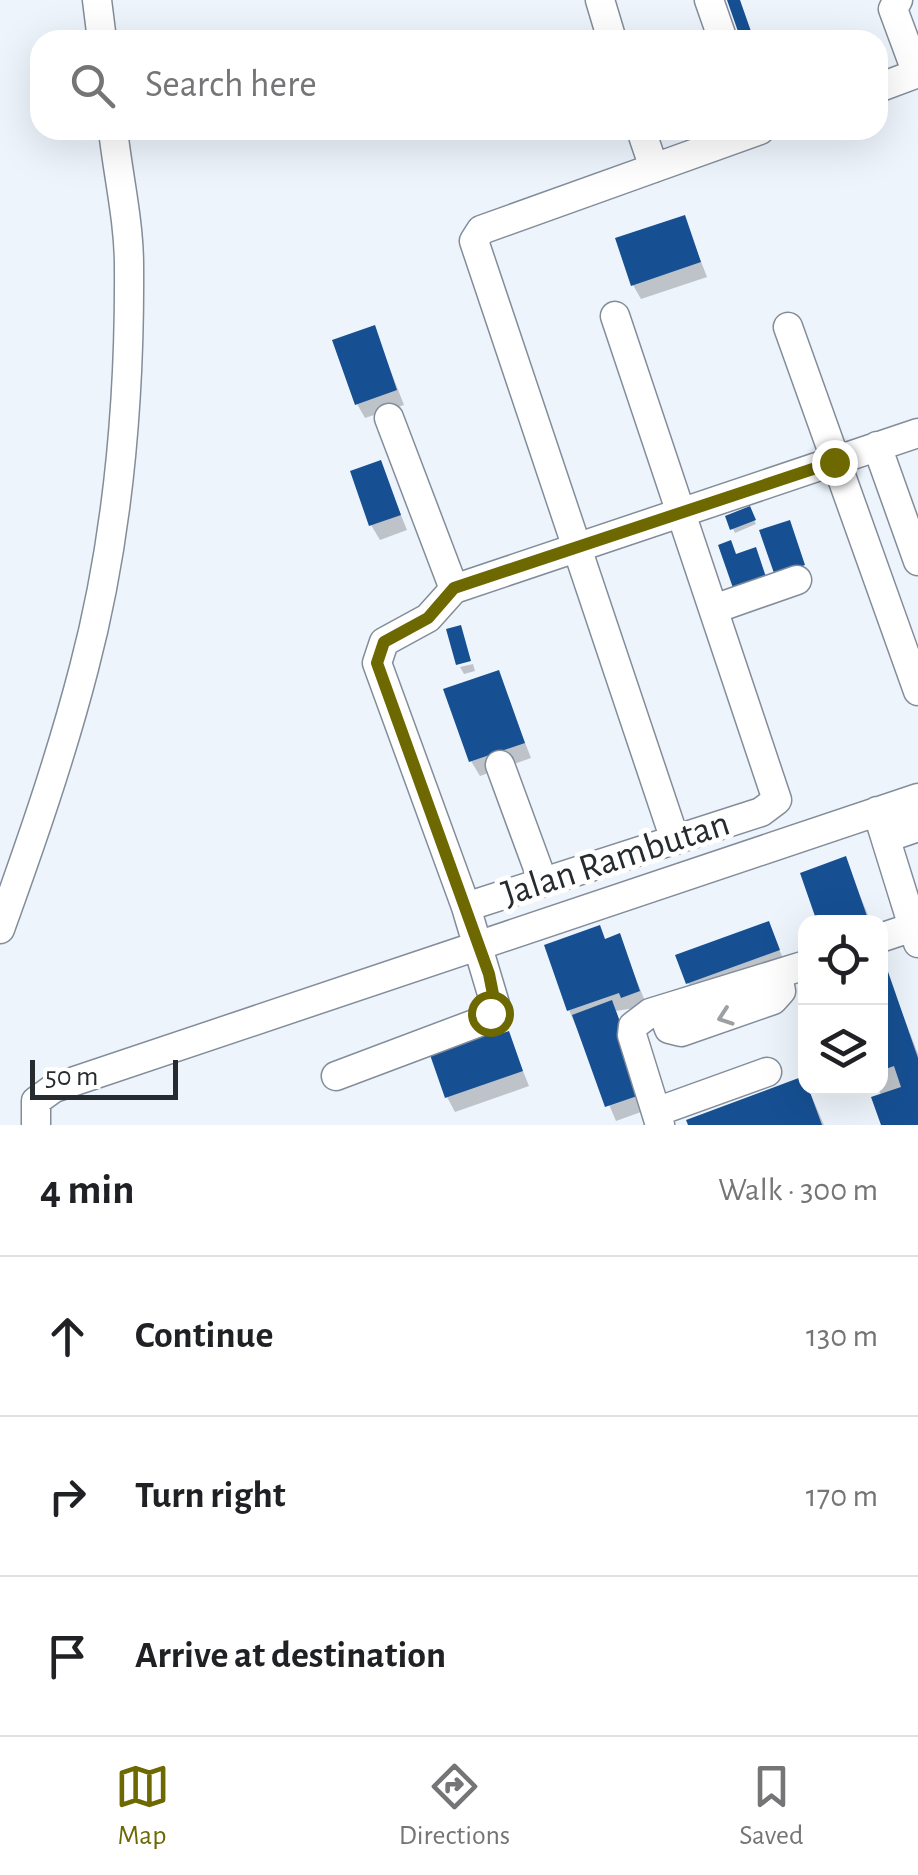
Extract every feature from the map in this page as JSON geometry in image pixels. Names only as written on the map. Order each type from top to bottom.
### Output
[{"type":"street","points":[[96,0],[100,30]]},
{"type":"street","points":[[600,0],[609,30]]},
{"type":"street","points":[[709,0],[720,30]]},
{"type":"street","points":[[888,84],[917,74],[894,9],[898,0]]},
{"type":"street","points":[[0,929],[48,796],[86,664],[112,519],[126,394],[129,262],[114,140]]},
{"type":"street","points":[[644,140],[654,168]]},
{"type":"street","points":[[676,840],[574,548],[474,241],[481,230],[729,140]]},
{"type":"street","points":[[466,906],[762,812],[776,800],[615,316]]},
{"type":"street","points":[[788,327],[918,692]]},
{"type":"street","points":[[389,418],[454,588]]},
{"type":"street","points":[[336,1076],[477,1022],[495,1004],[466,906],[377,663],[384,642],[428,618],[454,588],[918,432]]},
{"type":"street","points":[[876,446],[918,561]]},
{"type":"street","points":[[714,609],[797,580]]},
{"type":"street","points":[[500,765],[542,882]]},
{"type":"street","name":"Jalan Rambutan","points":[[36,1125],[36,1102],[54,1088],[479,944],[882,824],[918,798]]},
{"type":"street","points":[[888,937],[915,935],[882,824],[918,827]]},
{"type":"street","points":[[767,1072],[658,1118],[632,1035],[640,1019],[662,1010],[798,968]]},
{"type":"building","points":[[727,0],[740,0],[751,30],[738,30]]},
{"type":"building","points":[[685,215],[701,262],[631,286],[615,238]]},
{"type":"building","points":[[375,325],[397,390],[355,405],[332,340]]},
{"type":"building","points":[[381,460],[401,515],[369,526],[350,471]]},
{"type":"building","points":[[750,506],[756,520],[730,530],[725,516]]},
{"type":"building","points":[[790,520],[805,565],[775,576],[759,530]]},
{"type":"building","points":[[731,540],[736,554],[756,547],[766,577],[733,588],[718,545]]},
{"type":"building","points":[[461,625],[471,661],[456,665],[446,629]]},
{"type":"building","points":[[499,670],[525,743],[469,762],[443,689]]},
{"type":"building","points":[[846,856],[867,915],[815,915],[800,873]]},
{"type":"building","points":[[769,921],[780,950],[686,984],[675,955]]},
{"type":"building","points":[[600,925],[605,939],[620,933],[640,991],[621,998],[619,993],[567,1011],[544,945]]},
{"type":"building","points":[[888,972],[918,1058],[918,1125],[881,1125],[871,1097],[888,1095],[888,1091],[901,1087],[894,1066],[888,1068]]},
{"type":"building","points":[[612,1000],[646,1093],[605,1107],[572,1015]]},
{"type":"building","points":[[492,1030],[494,1036],[509,1031],[523,1071],[445,1098],[429,1052]]},
{"type":"building","points":[[798,1078],[798,1095],[811,1095],[822,1125],[688,1125],[686,1120]]},
{"type":"route","points":[[490,1013],[495,1004],[489,974],[377,663],[384,642],[428,618],[454,588],[834,462]]}]
